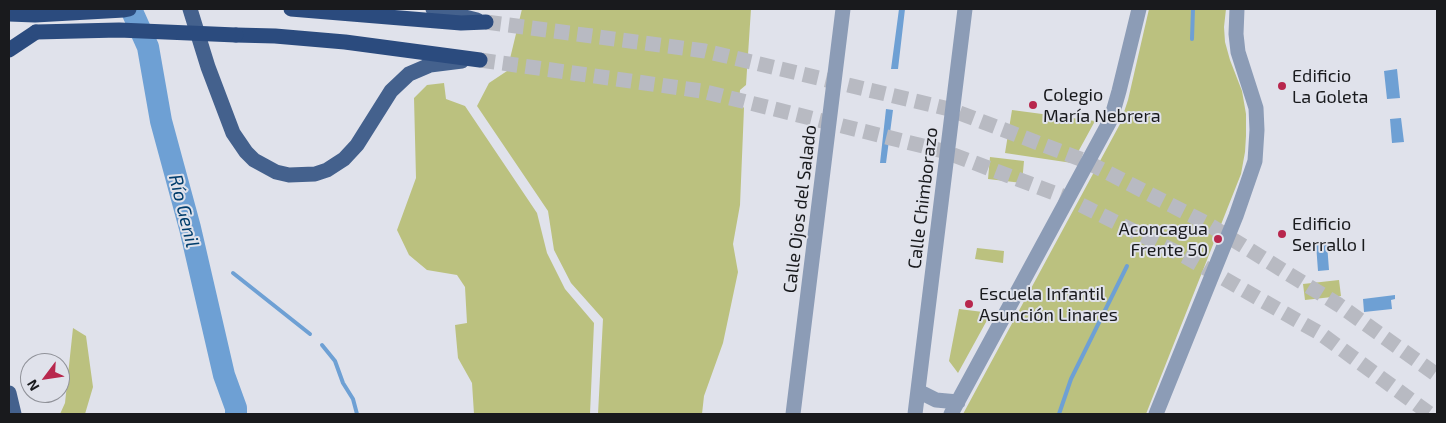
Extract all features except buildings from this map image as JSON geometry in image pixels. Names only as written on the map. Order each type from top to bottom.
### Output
[{"type":"highway","points":[[9,14],[35,15],[129,9]]},
{"type":"highway","points":[[290,9],[461,22],[486,22]]},
{"type":"highway","points":[[9,35],[36,32],[119,30],[275,36],[344,42],[480,60]]},
{"type":"highway","points":[[9,50],[18,42],[36,32]]},
{"type":"main road","points":[[190,9],[208,67],[233,133],[254,160],[276,172],[289,175],[304,176],[315,174],[327,170],[344,159],[357,145],[391,91],[409,74],[419,69],[442,63],[480,60]]},
{"type":"main road","points":[[433,9],[486,22]]},
{"type":"main road","points":[[9,393],[14,414]]},
{"type":"street","name":"Calle Ojos del Salado","points":[[793,414],[843,9]]},
{"type":"street","name":"Calle Chimborazo","points":[[915,414],[964,9]]},
{"type":"street","points":[[918,391],[954,408],[1111,119],[1120,92],[1139,9]]},
{"type":"street","points":[[1156,414],[1236,216],[1255,162],[1256,108],[1236,44],[1237,9]]},
{"type":"green space","points":[[522,9],[751,9],[746,85],[740,90],[739,102],[744,108],[740,205],[733,244],[738,272],[723,343],[704,396],[702,414],[598,414],[603,319],[571,283],[554,250],[548,211],[477,106],[489,83],[507,71]]},
{"type":"green space","points":[[1149,9],[1226,9],[1225,42],[1242,91],[1246,114],[1246,136],[1241,174],[1146,414],[963,414],[1120,124],[1128,100]]},
{"type":"green space","points":[[444,83],[446,99],[465,106],[537,213],[547,253],[565,289],[594,323],[590,414],[474,414],[472,383],[458,358],[455,325],[467,323],[465,287],[457,275],[427,270],[409,255],[397,230],[416,178],[414,98],[427,85]]},
{"type":"green space","points":[[1012,110],[1095,121],[1072,163],[1005,153]]},
{"type":"green space","points":[[990,157],[1024,161],[1022,183],[988,179]]},
{"type":"green space","points":[[977,248],[1004,251],[1003,263],[975,259]]},
{"type":"green space","points":[[1339,280],[1341,296],[1305,300],[1303,284]]},
{"type":"green space","points":[[959,309],[991,313],[958,373],[949,361]]},
{"type":"green space","points":[[73,328],[86,336],[93,387],[85,414],[60,414],[65,403],[70,403],[70,356]]},
{"type":"water","points":[[899,9],[905,9],[898,69],[891,69]]},
{"type":"water","points":[[1397,69],[1400,98],[1387,99],[1384,71]]},
{"type":"water","points":[[886,109],[893,110],[886,163],[880,163]]},
{"type":"water","points":[[1401,118],[1404,142],[1392,143],[1390,119]]},
{"type":"water","points":[[1316,244],[1327,244],[1329,270],[1318,271]]},
{"type":"water","points":[[1395,295],[1395,299],[1391,300],[1392,309],[1364,312],[1363,299]]},
{"type":"waterway","name":"Río Genil","points":[[131,9],[148,47],[161,121],[190,228],[224,375],[236,408],[236,414]]},
{"type":"waterway","points":[[1192,39],[1193,9]]},
{"type":"waterway","points":[[1059,414],[1071,379],[1127,266]]},
{"type":"waterway","points":[[233,273],[310,334]]},
{"type":"waterway","points":[[322,345],[335,361],[343,383],[353,399],[357,414]]},
{"type":"tunnel","points":[[486,22],[705,51],[949,109],[1083,160],[1206,223],[1339,305],[1437,375]]},
{"type":"tunnel","points":[[480,60],[702,91],[943,151],[1065,197],[1186,257],[1321,334],[1430,414]]},
{"type":"place","name":"Edificio La Goleta","points":[[1282,86]]},
{"type":"place","name":"Colegio María Nebrera","points":[[1033,105]]},
{"type":"place","name":"Edificio Serrallo I","points":[[1282,234]]},
{"type":"place","name":"Aconcagua Frente 50","points":[[1218,239]]},
{"type":"place","name":"Escuela Infantil Asunción Linares","points":[[969,304]]}]
